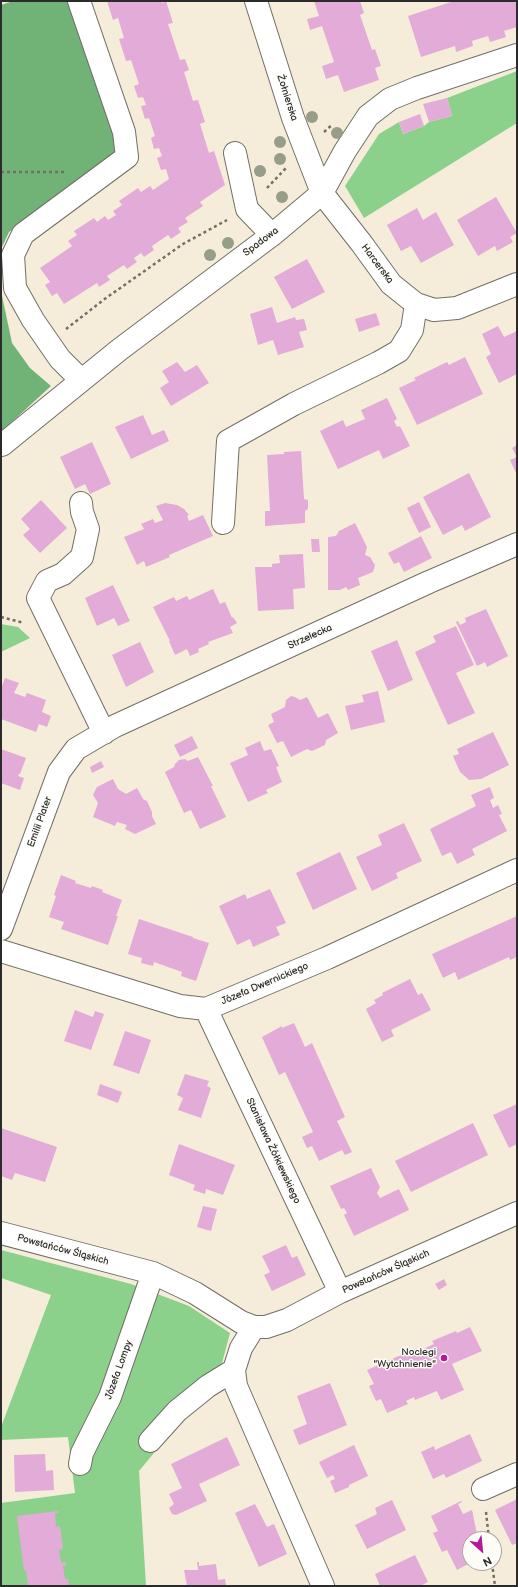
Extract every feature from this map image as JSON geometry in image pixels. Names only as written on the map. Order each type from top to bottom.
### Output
[{"type":"street","points":[[79,1],[124,132],[127,157],[23,234],[13,255],[15,288],[33,320],[60,359],[81,380]]},
{"type":"street","name":"Żołnierska","points":[[256,1],[293,118],[322,193]]},
{"type":"street","name":"Spadowa","points":[[2,445],[81,380],[194,292],[272,235],[322,193],[368,116],[390,100],[417,88],[517,55]]},
{"type":"street","points":[[235,153],[247,209],[272,235]]},
{"type":"street","name":"Harcerska","points":[[322,193],[391,284],[416,304],[434,310],[457,308],[517,284]]},
{"type":"street","points":[[223,523],[228,441],[294,404],[378,363],[399,350],[412,330],[416,304]]},
{"type":"street","points":[[81,503],[82,512],[88,529],[82,558],[63,574],[47,581],[38,598],[104,733]]},
{"type":"street","name":"Strzelecka","points":[[104,733],[115,726],[221,677],[517,544]]},
{"type":"street","name":"Emilii Plater","points":[[1,929],[59,772],[76,749],[104,733]]},
{"type":"street","name":"Józefa Dwernickiego","points":[[206,1010],[327,958],[517,870]]},
{"type":"street","points":[[1,951],[180,1006],[206,1010]]},
{"type":"street","name":"Stanisława Żółkiewskiego","points":[[206,1010],[340,1292]]},
{"type":"street","name":"Powstańców Śląskich","points":[[1,1233],[153,1273],[195,1293],[241,1322],[254,1327],[266,1327],[287,1320],[340,1292],[517,1213]]},
{"type":"street","name":"Józefa Lompy","points":[[80,1464],[82,1454],[110,1397],[153,1273]]},
{"type":"street","points":[[254,1327],[241,1348],[234,1370],[236,1386],[323,1586]]},
{"type":"street","points":[[150,1441],[177,1411],[208,1386],[234,1370]]},
{"type":"street","points":[[483,1489],[517,1474]]},
{"type":"path","points":[[1,172],[68,172]]},
{"type":"path","points":[[483,1489],[488,1531]]},
{"type":"path","points":[[493,1571],[495,1586]]},
{"type":"green space","points":[[13,1],[73,1],[120,155],[9,232],[1,249],[1,5]]},
{"type":"green space","points":[[517,71],[517,123],[364,218],[345,186],[379,134],[399,122],[403,134],[424,126],[429,122],[452,116],[447,98]]},
{"type":"green space","points":[[1,291],[12,343],[30,368],[51,386],[1,432]]},
{"type":"green space","points":[[1,624],[18,627],[30,638],[1,652]]},
{"type":"green space","points":[[1,1250],[131,1284],[189,1306],[230,1333],[221,1367],[224,1390],[202,1403],[169,1435],[139,1471],[146,1586],[1,1586],[1,1503],[75,1493],[68,1437],[1,1440],[1,1427],[51,1295],[1,1278]]},
{"type":"building","points":[[107,1],[161,1],[162,3],[166,1],[173,23],[168,24],[180,60],[185,59],[189,70],[184,72],[193,101],[198,100],[205,122],[200,124],[209,153],[214,151],[225,185],[200,202],[203,206],[185,218],[188,222],[178,228],[181,232],[171,239],[168,235],[152,246],[154,250],[144,257],[141,253],[134,258],[137,262],[127,269],[124,265],[107,276],[110,280],[99,287],[97,283],[64,304],[57,293],[52,296],[45,285],[50,282],[40,268],[72,246],[68,241],[77,235],[74,231],[94,218],[97,222],[105,216],[108,220],[116,215],[113,211],[122,205],[119,201],[138,188],[141,192],[150,186],[153,190],[169,179],[166,169],[161,170],[157,158],[162,156],[159,148],[154,149],[151,138],[155,136],[149,118],[145,119],[141,106],[146,105],[143,97],[138,98],[134,86],[139,84],[131,60],[126,61],[119,39],[124,38],[118,18],[113,20]]},
{"type":"building","points":[[314,1],[360,1],[364,13],[360,15],[372,50],[375,49],[381,66],[375,68],[379,80],[344,92],[338,75],[326,79],[322,66],[334,62],[322,26],[310,30],[307,19],[319,16]]},
{"type":"building","points":[[454,1],[517,1],[517,27],[504,31],[506,37],[490,42],[488,36],[472,41],[473,46],[456,52],[455,46],[421,57],[408,16]]},
{"type":"building","points":[[447,98],[452,116],[429,122],[423,104]]},
{"type":"building","points":[[420,114],[424,126],[403,134],[399,122]]},
{"type":"building","points":[[496,197],[517,233],[510,237],[513,242],[497,251],[495,246],[478,256],[457,220]]},
{"type":"building","points":[[417,208],[423,220],[436,212],[454,245],[421,263],[411,246],[401,251],[387,225]]},
{"type":"building","points":[[307,259],[325,292],[292,309],[274,277]]},
{"type":"building","points":[[272,307],[277,323],[295,317],[296,320],[304,319],[307,330],[299,332],[304,347],[278,355],[273,340],[258,345],[250,314]]},
{"type":"building","points":[[376,313],[380,325],[359,332],[355,319]]},
{"type":"building","points":[[498,326],[504,337],[517,331],[517,374],[499,383],[486,357],[491,354],[482,334]]},
{"type":"building","points":[[465,357],[483,394],[417,425],[399,388],[416,380],[414,378],[447,362],[449,365]]},
{"type":"building","points":[[177,362],[185,372],[197,365],[209,383],[171,406],[160,388],[169,382],[162,371]]},
{"type":"building","points":[[387,398],[397,419],[394,421],[397,427],[400,426],[410,446],[383,459],[379,450],[338,469],[320,431],[343,420],[346,427],[365,419],[361,410]]},
{"type":"building","points":[[143,415],[152,435],[164,430],[169,441],[131,459],[115,427]]},
{"type":"building","points":[[92,442],[111,484],[90,494],[85,484],[75,489],[60,457]]},
{"type":"building","points":[[517,445],[517,457],[512,448]]},
{"type":"building","points":[[301,451],[304,499],[308,500],[308,509],[305,511],[305,523],[265,526],[265,511],[270,511],[267,455]]},
{"type":"building","points":[[517,457],[517,475],[510,460]]},
{"type":"building","points":[[469,473],[491,517],[465,531],[462,525],[443,535],[423,497]]},
{"type":"building","points":[[41,500],[67,528],[40,553],[23,535],[30,529],[21,519]]},
{"type":"building","points":[[419,502],[431,527],[419,533],[407,508]]},
{"type":"building","points":[[165,503],[177,505],[184,509],[189,515],[187,516],[189,521],[203,515],[213,536],[169,555],[170,557],[146,567],[144,561],[137,565],[124,537],[144,529],[141,524],[153,519],[155,523],[163,520],[156,506]]},
{"type":"building","points":[[355,523],[367,547],[365,555],[370,557],[375,565],[373,572],[358,578],[360,585],[348,590],[346,587],[340,590],[328,590],[328,537],[336,536],[339,531]]},
{"type":"building","points":[[421,536],[432,558],[404,572],[399,562],[394,564],[388,553]]},
{"type":"building","points":[[311,539],[319,539],[320,552],[312,552]]},
{"type":"building","points":[[303,554],[305,588],[293,589],[294,609],[258,611],[255,567],[272,567],[272,564],[280,563],[279,555]]},
{"type":"building","points":[[113,585],[130,621],[118,626],[114,618],[97,626],[85,598]]},
{"type":"building","points":[[213,589],[220,604],[225,602],[232,618],[233,617],[237,623],[230,627],[233,633],[208,642],[209,644],[198,649],[199,652],[190,656],[187,649],[175,655],[170,641],[153,607],[174,597],[176,601],[187,596],[189,600]]},
{"type":"building","points":[[486,609],[508,656],[487,667],[485,662],[477,666],[456,622],[458,621],[460,625],[466,622],[465,618]]},
{"type":"building","points":[[456,626],[474,665],[456,673],[475,713],[448,725],[415,652],[436,642],[433,636]]},
{"type":"building","points":[[397,640],[413,680],[388,691],[371,651]]},
{"type":"building","points":[[140,642],[154,672],[126,687],[112,655]]},
{"type":"building","points":[[5,678],[19,683],[14,693],[25,697],[27,693],[46,700],[42,712],[51,716],[47,727],[39,724],[36,732],[1,719],[1,689]]},
{"type":"building","points":[[378,691],[385,722],[351,730],[345,706],[364,702],[362,695]]},
{"type":"building","points":[[291,696],[300,700],[307,697],[318,718],[328,713],[338,733],[326,740],[325,745],[312,751],[307,749],[291,757],[283,741],[277,743],[268,725],[274,722],[271,714],[285,707],[286,700]]},
{"type":"building","points":[[493,732],[509,765],[481,779],[469,780],[460,772],[453,756],[459,754],[457,749]]},
{"type":"building","points":[[192,736],[198,748],[180,757],[174,745]]},
{"type":"building","points":[[260,741],[264,751],[271,749],[279,766],[276,767],[282,782],[266,790],[268,793],[248,802],[230,763],[248,755],[245,748]]},
{"type":"building","points":[[1,749],[26,758],[18,776],[24,778],[20,790],[1,783]]},
{"type":"building","points":[[198,757],[213,786],[211,786],[226,817],[200,829],[191,810],[184,813],[165,772],[174,767],[179,760],[185,759],[188,761]]},
{"type":"building","points":[[101,761],[104,767],[92,773],[90,767]]},
{"type":"building","points":[[113,779],[118,789],[126,794],[137,788],[143,799],[147,801],[156,824],[135,834],[125,829],[127,825],[117,822],[115,826],[93,817],[98,803],[93,795],[97,787]]},
{"type":"building","points":[[490,787],[494,798],[490,800],[493,808],[498,805],[502,814],[499,815],[507,831],[472,849],[475,855],[457,864],[451,852],[442,856],[430,829],[476,806],[471,795]]},
{"type":"building","points":[[404,823],[422,861],[396,873],[398,878],[372,891],[356,857],[382,845],[378,835]]},
{"type":"building","points":[[340,852],[357,889],[313,910],[296,873]]},
{"type":"building","points":[[61,875],[76,881],[75,883],[91,888],[92,886],[103,890],[102,892],[122,900],[108,945],[61,929],[64,922],[49,917],[56,896],[54,895]]},
{"type":"building","points":[[270,889],[286,923],[276,927],[280,935],[253,947],[250,939],[237,945],[219,906],[245,894],[247,899]]},
{"type":"building","points":[[517,916],[517,957],[510,960],[509,957],[458,980],[455,972],[443,978],[432,954]]},
{"type":"building","points":[[139,919],[209,943],[196,981],[181,976],[182,972],[154,962],[153,966],[141,963],[142,958],[128,954]]},
{"type":"building","points":[[410,979],[418,995],[422,993],[431,1010],[391,1030],[394,1036],[382,1042],[366,1009],[376,1003],[374,1000],[383,995],[382,993]]},
{"type":"building","points":[[75,1010],[93,1017],[95,1011],[104,1014],[91,1050],[64,1041]]},
{"type":"building","points":[[294,1023],[305,1047],[312,1043],[345,1117],[337,1121],[352,1152],[345,1155],[342,1150],[319,1161],[312,1146],[307,1148],[302,1137],[313,1132],[285,1072],[279,1075],[262,1037],[282,1026],[282,1028]]},
{"type":"building","points":[[125,1031],[151,1040],[139,1074],[113,1065]]},
{"type":"building","points":[[185,1074],[209,1081],[207,1086],[211,1088],[201,1118],[178,1110],[183,1098],[177,1095]]},
{"type":"building","points":[[100,1084],[122,1092],[118,1103],[97,1095]]},
{"type":"building","points":[[517,1104],[517,1144],[509,1148],[493,1115]]},
{"type":"building","points":[[473,1123],[488,1155],[411,1192],[395,1161]]},
{"type":"building","points":[[1,1128],[57,1147],[45,1182],[15,1173],[12,1180],[1,1176]]},
{"type":"building","points":[[179,1144],[235,1165],[223,1195],[206,1189],[205,1194],[193,1190],[195,1185],[169,1175]]},
{"type":"building","points":[[371,1168],[380,1187],[377,1193],[380,1198],[399,1189],[409,1210],[354,1236],[344,1215],[347,1213],[344,1208],[341,1209],[330,1186]]},
{"type":"building","points":[[203,1206],[217,1209],[211,1231],[197,1227]]},
{"type":"building","points":[[286,1245],[292,1258],[297,1256],[306,1275],[272,1291],[264,1275],[270,1272],[262,1256]]},
{"type":"building","points":[[444,1279],[447,1285],[439,1290],[435,1284]]},
{"type":"building","points":[[470,1327],[482,1351],[452,1364],[464,1390],[441,1400],[437,1391],[415,1400],[414,1397],[406,1401],[408,1404],[387,1413],[381,1399],[376,1401],[369,1386],[374,1384],[367,1370],[417,1348],[419,1351],[434,1344],[432,1341]]},
{"type":"building","points":[[330,1383],[347,1425],[299,1445],[293,1430],[307,1424],[297,1396]]},
{"type":"building","points":[[470,1434],[482,1461],[446,1478],[444,1474],[433,1479],[421,1452],[434,1446],[435,1450]]},
{"type":"building","points":[[227,1437],[240,1465],[199,1484],[207,1501],[176,1515],[172,1514],[169,1508],[174,1504],[169,1494],[182,1488],[171,1464]]},
{"type":"building","points":[[354,1445],[368,1476],[335,1493],[330,1481],[335,1479],[333,1475],[327,1478],[319,1462]]},
{"type":"building","points":[[45,1454],[46,1471],[53,1470],[54,1490],[15,1492],[14,1455]]},
{"type":"building","points":[[517,1499],[517,1543],[512,1545],[495,1510]]},
{"type":"building","points":[[392,1500],[406,1530],[367,1549],[355,1525],[377,1514],[375,1508]]},
{"type":"building","points":[[461,1501],[462,1502],[458,1504],[463,1514],[472,1510],[476,1531],[462,1531],[462,1567],[457,1570],[447,1550],[442,1552],[433,1533],[438,1531],[431,1516]]},
{"type":"building","points":[[255,1504],[267,1527],[274,1524],[287,1554],[259,1567],[235,1513]]},
{"type":"building","points":[[58,1511],[58,1513],[55,1513],[56,1527],[60,1526],[63,1549],[59,1550],[61,1563],[66,1562],[66,1565],[63,1566],[65,1579],[68,1579],[69,1586],[28,1586],[26,1570],[24,1571],[17,1516]]},
{"type":"building","points":[[415,1555],[428,1582],[420,1586],[380,1586],[375,1574]]},
{"type":"building","points":[[197,1562],[199,1562],[199,1566],[216,1564],[218,1580],[225,1579],[226,1586],[187,1586],[184,1570],[198,1570]]},
{"type":"place","name":"Noclegi \"Wytchnienie\"","points":[[444,1358]]}]
